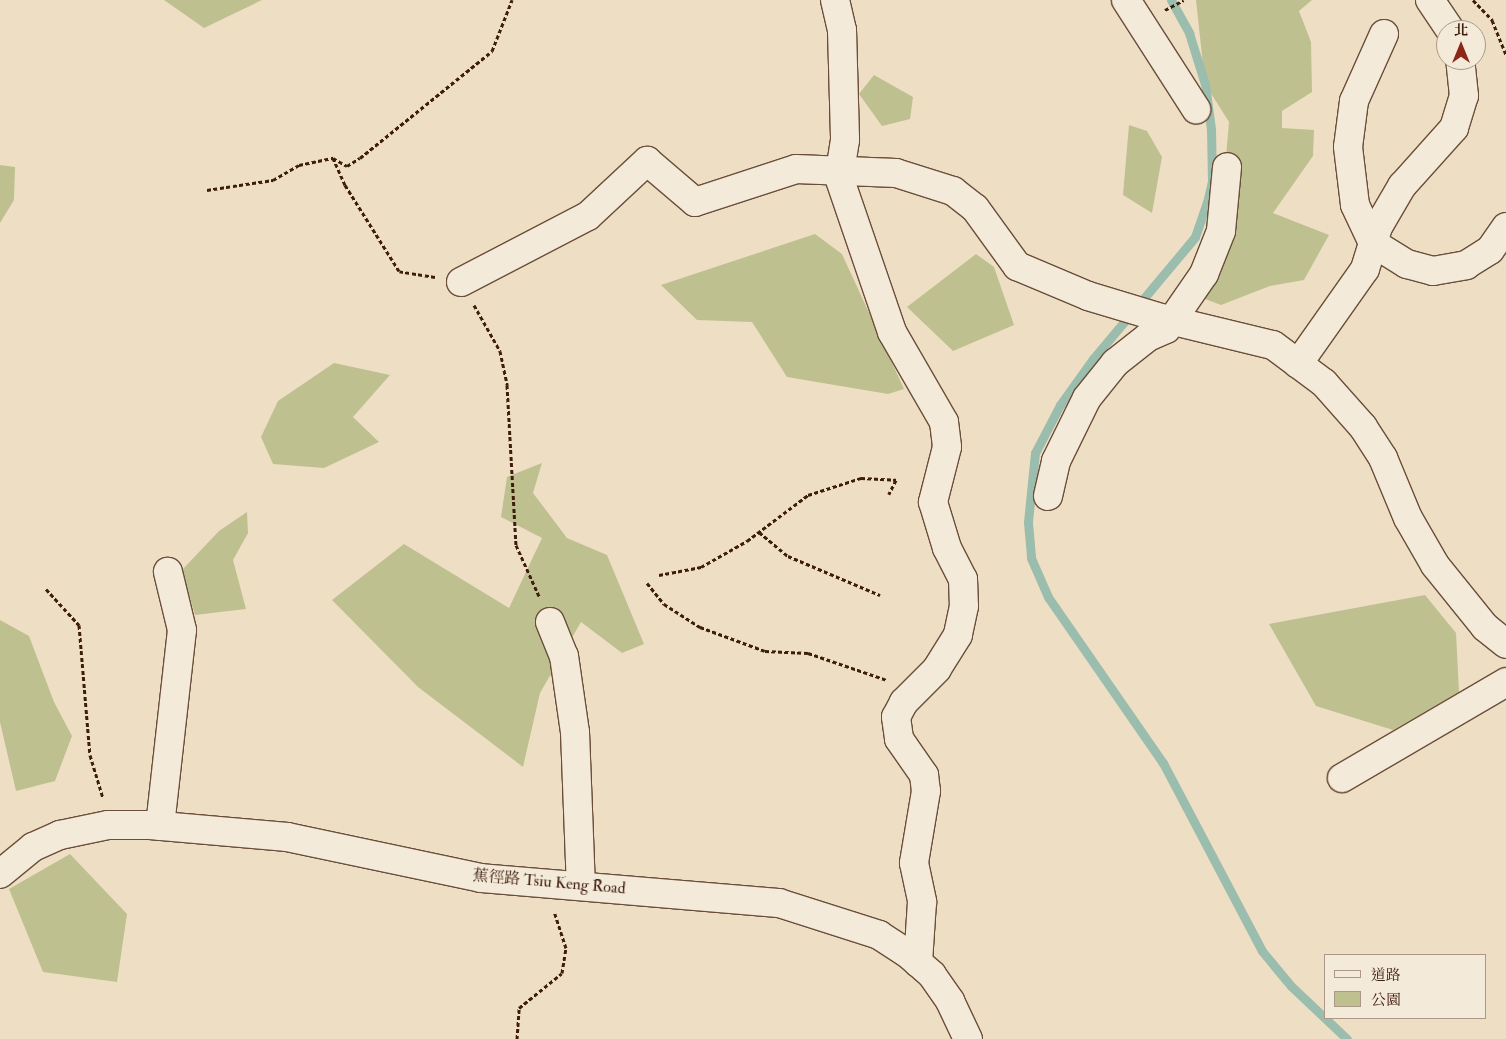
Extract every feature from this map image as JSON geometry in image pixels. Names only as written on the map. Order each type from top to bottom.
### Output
[{"type":"street","points":[[835,0],[842,30],[845,140],[839,177],[892,332],[944,422],[946,447],[933,502],[944,539],[963,579],[964,606],[958,634],[937,669],[904,702],[896,717],[899,739],[924,775],[926,791],[914,863],[922,902],[918,963]]},
{"type":"street","points":[[1126,0],[1196,109]]},
{"type":"street","points":[[1430,0],[1443,20]]},
{"type":"street","points":[[1384,34],[1354,101],[1348,146],[1355,205],[1373,243],[1407,264],[1434,271],[1466,265],[1490,250],[1506,227]]},
{"type":"street","points":[[1298,364],[1365,269],[1373,243],[1402,186],[1454,128],[1464,96],[1461,70]]},
{"type":"street","points":[[461,282],[588,216],[647,161],[695,202],[796,169],[816,173],[840,169],[896,173],[953,191],[975,208],[1017,266],[1088,296],[1166,320],[1273,345],[1324,383],[1363,427],[1383,458],[1408,518],[1435,564],[1485,627],[1506,644]]},
{"type":"street","points":[[1048,496],[1056,461],[1087,398],[1116,363],[1148,337],[1166,329],[1166,320],[1204,274],[1222,231],[1227,167]]},
{"type":"street","points":[[160,826],[182,630],[168,572]]},
{"type":"street","points":[[550,622],[564,656],[575,732],[581,886]]},
{"type":"street","points":[[1342,778],[1506,682]]},
{"type":"street","name":"蕉徑路 Tsiu Keng Road","points":[[2,867],[60,835],[108,825],[160,826],[287,837],[481,878],[779,903],[879,935],[918,963],[950,1001],[968,1039]]},
{"type":"path","points":[[207,190],[273,180],[299,166],[333,158],[347,166],[360,158],[492,51],[512,0]]},
{"type":"path","points":[[1473,0],[1492,20],[1506,56]]},
{"type":"path","points":[[333,158],[345,185],[399,270],[461,282],[500,351],[507,385],[516,545],[550,622]]},
{"type":"path","points":[[659,575],[701,567],[759,532],[808,495],[861,478],[896,480],[889,494]]},
{"type":"path","points":[[759,532],[788,556],[880,595]]},
{"type":"path","points":[[647,583],[664,604],[700,627],[765,651],[808,652],[891,681]]},
{"type":"path","points":[[46,589],[79,625],[90,755],[105,808]]},
{"type":"path","points":[[517,1039],[519,1008],[562,973],[566,948],[544,884]]},
{"type":"green space","points":[[164,0],[262,0],[204,28]]},
{"type":"green space","points":[[1196,0],[1312,0],[1299,11],[1311,42],[1312,92],[1282,111],[1282,128],[1314,130],[1313,156],[1273,213],[1329,235],[1304,280],[1270,286],[1221,305],[1181,290],[1201,276],[1222,203],[1229,122],[1205,84]]},
{"type":"green space","points":[[874,75],[913,97],[910,119],[882,126],[859,94]]},
{"type":"green space","points":[[1129,125],[1147,131],[1162,157],[1152,213],[1123,195]]},
{"type":"green space","points":[[0,165],[15,167],[14,200],[0,223]]},
{"type":"green space","points":[[815,234],[842,254],[904,389],[888,394],[787,377],[752,322],[697,320],[661,285]]},
{"type":"green space","points":[[976,254],[994,267],[1014,325],[953,351],[907,307]]},
{"type":"green space","points":[[334,363],[390,375],[353,417],[379,442],[324,468],[273,464],[261,437],[278,401]]},
{"type":"green space","points":[[542,463],[533,493],[567,538],[607,555],[644,644],[622,653],[581,622],[540,693],[523,767],[418,687],[332,600],[404,544],[509,608],[542,538],[501,517],[507,477]]},
{"type":"green space","points":[[247,512],[248,533],[233,560],[246,609],[195,615],[182,570],[219,531]]},
{"type":"green space","points":[[1425,595],[1456,633],[1459,692],[1393,730],[1316,706],[1269,624]]},
{"type":"green space","points":[[0,620],[29,636],[54,702],[72,736],[55,781],[16,791],[0,722]]},
{"type":"green space","points":[[70,854],[127,914],[117,982],[43,972],[9,889]]},
{"type":"waterway","points":[[1171,0],[1189,33],[1205,84],[1211,129],[1212,181],[1207,202],[1195,237],[1093,359],[1060,405],[1035,453],[1028,522],[1031,558],[1048,597],[1163,763],[1262,951],[1291,986],[1324,1017]]},
{"type":"waterway","points":[[1326,1019],[1347,1039]]}]
